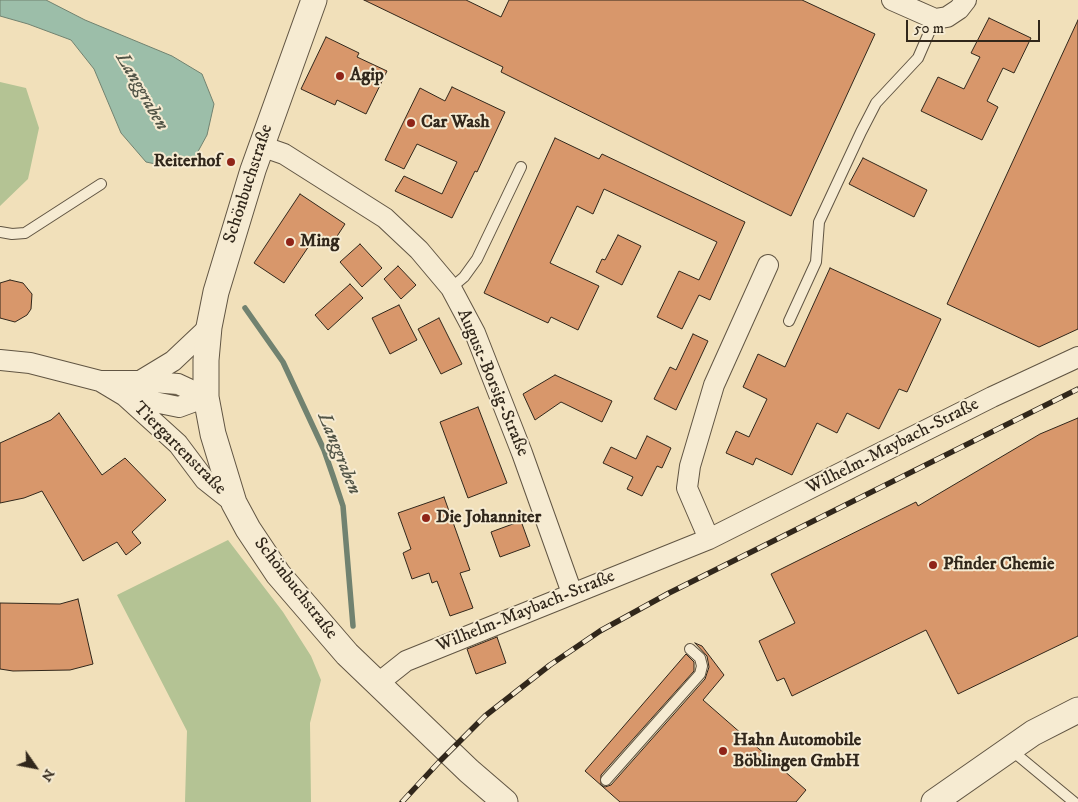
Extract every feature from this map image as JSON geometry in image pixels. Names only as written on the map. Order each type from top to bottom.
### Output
[{"type":"street","name":"Schönbuchstraße","points":[[314,0],[261,146],[228,249],[209,327],[206,397],[217,451],[234,503],[248,529],[278,574],[308,611],[377,684],[469,771],[505,802]]},
{"type":"street","points":[[892,0],[935,19],[947,17],[959,9],[966,0]]},
{"type":"street","name":"August-Borsig-Straße","points":[[261,146],[284,154],[385,218],[419,250],[450,288],[478,340],[522,453],[572,593]]},
{"type":"street","points":[[709,539],[697,516],[687,488],[690,466],[714,385],[736,332],[768,265]]},
{"type":"street","name":"Tiergartenstraße","points":[[140,380],[173,361],[209,327]]},
{"type":"street","name":"Wilhelm-Maybach-Straße","points":[[377,684],[406,661],[709,539],[992,397],[1078,357]]},
{"type":"street","name":"Tiergartenstraße","points":[[0,360],[30,363],[100,381],[140,380],[178,384],[206,397]]},
{"type":"street","name":"Tiergartenstraße","points":[[100,381],[125,396],[178,444],[206,480],[234,503]]},
{"type":"street","name":"Tiergartenstraße","points":[[125,396],[179,407],[206,397]]},
{"type":"street","points":[[934,802],[1033,733],[1078,710]]},
{"type":"lane","points":[[789,321],[816,262],[819,222],[861,132],[876,103],[918,58],[935,19]]},
{"type":"lane","points":[[450,288],[464,277],[477,259],[521,167]]},
{"type":"lane","points":[[0,232],[12,234],[25,233],[101,184]]},
{"type":"lane","points":[[606,780],[700,674],[702,666],[700,658],[690,649]]},
{"type":"lane","points":[[1010,749],[1074,802]]},
{"type":"shaded area","points":[[0,82],[26,88],[39,128],[28,179],[0,206]]},
{"type":"shaded area","points":[[228,540],[283,612],[311,656],[321,680],[310,723],[311,802],[185,802],[187,731],[117,595]]},
{"type":"water","points":[[0,0],[46,0],[85,20],[172,56],[202,74],[214,104],[207,135],[195,157],[165,166],[146,162],[121,133],[94,69],[71,40],[0,16]]},
{"type":"building","points":[[364,0],[466,0],[501,17],[509,0],[802,0],[875,34],[791,216],[501,72],[503,67]]},
{"type":"building","points":[[989,18],[1031,38],[1014,73],[1003,68],[987,101],[998,107],[982,140],[921,111],[938,77],[964,89],[980,57],[971,53]]},
{"type":"building","points":[[1078,20],[1078,329],[1039,347],[947,304]]},
{"type":"building","points":[[326,37],[359,53],[357,57],[387,71],[366,114],[337,100],[335,105],[301,89]]},
{"type":"building","points":[[452,87],[505,112],[477,172],[475,171],[452,218],[395,191],[404,176],[442,194],[457,162],[417,144],[404,169],[385,160],[420,88],[445,101]]},
{"type":"building","points":[[555,138],[599,159],[602,154],[745,222],[710,300],[699,295],[682,329],[657,317],[679,271],[699,280],[717,242],[604,189],[593,214],[577,206],[550,263],[599,286],[578,330],[551,317],[548,323],[484,293]]},
{"type":"building","points":[[863,158],[927,190],[914,217],[849,184]]},
{"type":"building","name":"Ming","points":[[300,194],[345,224],[330,247],[315,237],[284,283],[254,263]]},
{"type":"building","points":[[618,235],[641,246],[622,285],[596,272],[602,259],[605,260]]},
{"type":"building","points":[[360,244],[382,268],[362,287],[340,262]]},
{"type":"building","points":[[398,266],[416,285],[401,299],[384,279]]},
{"type":"building","points":[[830,268],[941,319],[907,392],[899,389],[879,429],[847,413],[837,433],[817,423],[792,475],[756,458],[753,465],[726,453],[736,431],[749,437],[767,399],[743,387],[758,354],[785,367]]},
{"type":"building","points":[[10,280],[23,283],[32,294],[31,309],[27,315],[15,322],[0,318],[0,283]]},
{"type":"building","points":[[350,284],[363,298],[328,330],[315,315]]},
{"type":"building","points":[[399,305],[417,340],[390,354],[372,318]]},
{"type":"building","points":[[439,318],[462,364],[441,374],[418,329]]},
{"type":"building","points":[[693,334],[708,341],[676,410],[654,399],[670,367],[676,370]]},
{"type":"building","points":[[555,375],[612,401],[602,422],[561,402],[535,420],[523,394]]},
{"type":"building","points":[[478,407],[507,483],[468,498],[440,422]]},
{"type":"building","points":[[59,413],[102,475],[125,458],[166,500],[132,532],[141,543],[126,555],[117,542],[83,561],[42,491],[24,498],[0,503],[0,443],[51,420]]},
{"type":"building","name":"Pfinder Chemie","points":[[1078,418],[1078,636],[958,694],[926,630],[792,696],[784,678],[777,681],[759,641],[795,623],[771,574],[916,502],[918,506],[1040,434]]},
{"type":"building","points":[[647,436],[671,448],[662,468],[657,466],[642,496],[627,489],[633,477],[603,463],[611,447],[636,459]]},
{"type":"building","points":[[444,497],[470,570],[460,573],[473,608],[450,616],[437,581],[432,583],[429,573],[412,579],[403,553],[411,549],[398,513]]},
{"type":"building","points":[[521,521],[530,546],[500,557],[491,532]]},
{"type":"building","points":[[78,599],[93,664],[70,670],[13,671],[0,669],[0,603],[60,604]]},
{"type":"building","points":[[497,637],[506,663],[476,674],[467,649]]},
{"type":"building","points":[[695,643],[702,646],[724,675],[703,700],[806,790],[796,802],[620,802],[585,771],[686,654],[694,662],[694,671],[601,775],[601,785],[605,787],[611,785],[705,679],[709,667],[707,656]]},
{"type":"waterway","name":"Langgraben","points":[[245,308],[283,362],[324,450],[333,476],[343,506],[353,626]]},
{"type":"railway","points":[[402,802],[485,716],[550,665],[600,631],[669,593],[1078,389]]},
{"type":"place","name":"Agip","points":[[340,76]]},
{"type":"place","name":"Car Wash","points":[[411,123]]},
{"type":"place","name":"Reiterhof","points":[[231,162]]},
{"type":"place","name":"Ming","points":[[290,242]]},
{"type":"place","name":"Die Johanniter","points":[[426,518]]},
{"type":"place","name":"Pfinder Chemie","points":[[933,565]]},
{"type":"place","name":"Hahn Automobile Böblingen GmbH","points":[[723,751]]}]
